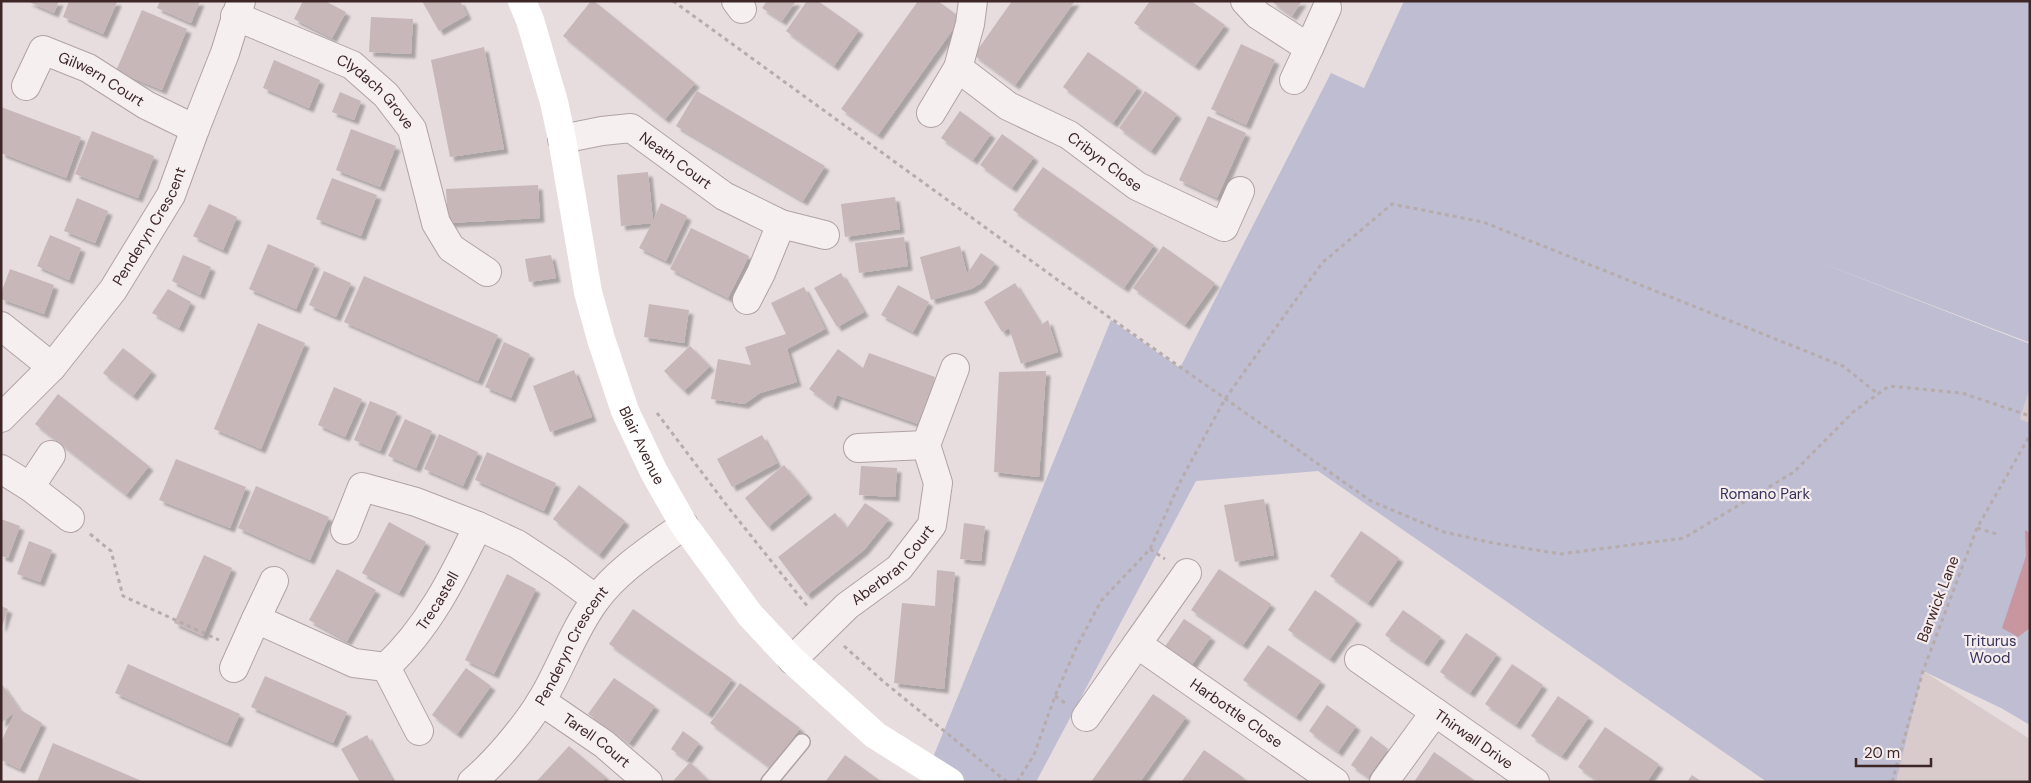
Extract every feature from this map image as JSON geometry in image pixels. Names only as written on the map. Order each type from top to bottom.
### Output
[{"type":"street","name":"Blair Avenue","points":[[522,1],[530,20],[549,84],[562,139],[588,292],[601,339],[625,411],[654,472],[684,524],[750,615],[792,660],[875,735],[950,782]]},
{"type":"street","points":[[931,113],[958,68],[970,24],[972,1]]},
{"type":"street","points":[[1245,1],[1258,15],[1308,48]]},
{"type":"street","points":[[1294,80],[1327,8]]},
{"type":"street","name":"Penderyn Crescent","points":[[1,418],[52,367],[113,290],[171,196],[194,129],[225,53],[238,9]]},
{"type":"street","name":"Clydach Grove","points":[[238,9],[352,66],[386,96],[412,129],[436,223],[451,248],[487,272]]},
{"type":"street","name":"Gilwern Court","points":[[26,86],[43,50],[88,68],[146,105],[194,129]]},
{"type":"street","name":"Cribyn Close","points":[[958,68],[1008,106],[1069,135],[1138,186],[1224,227],[1240,191]]},
{"type":"street","name":"Neath Court","points":[[562,139],[602,131],[631,128],[724,196],[781,224],[825,235]]},
{"type":"street","points":[[747,300],[761,273],[781,224]]},
{"type":"street","points":[[1,326],[16,336],[52,367]]},
{"type":"street","points":[[858,448],[926,445],[955,368]]},
{"type":"street","name":"Aberbran Court","points":[[792,660],[847,606],[899,568],[932,525],[938,483],[926,445]]},
{"type":"street","points":[[30,487],[51,455]]},
{"type":"street","points":[[1,469],[30,487],[70,518]]},
{"type":"street","points":[[345,530],[362,487],[416,502],[478,526],[517,544],[596,599]]},
{"type":"street","name":"Penderyn Crescent","points":[[472,782],[516,736],[541,701],[577,627],[596,599],[618,576],[684,524]]},
{"type":"street","name":"Trecastell","points":[[386,667],[404,650],[438,603],[478,526]]},
{"type":"street","points":[[1086,717],[1186,574]]},
{"type":"street","points":[[238,659],[274,581]]},
{"type":"street","points":[[256,620],[354,663],[386,667],[419,731]]},
{"type":"street","name":"Harbottle Close","points":[[1138,644],[1335,782]]},
{"type":"street","points":[[1359,659],[1435,712]]},
{"type":"street","name":"Tarell Court","points":[[541,701],[604,744],[648,782]]},
{"type":"street","name":"Thirwall Drive","points":[[1384,782],[1435,712],[1535,782]]},
{"type":"lane","points":[[769,782],[802,742]]},
{"type":"path","points":[[673,1],[1106,315],[1371,501],[1444,532],[1493,543],[1561,554],[1684,538],[1794,472],[1852,412],[1888,386],[1962,393],[2030,416]]},
{"type":"path","points":[[1017,782],[1034,755],[1055,696],[1101,601],[1150,549],[1181,480],[1225,399],[1322,263],[1392,204],[1483,222],[1835,362],[1843,366],[1878,394]]},
{"type":"path","points":[[625,411],[649,402],[728,507],[824,628],[884,682],[1007,782]]},
{"type":"path","name":"Barwick Lane","points":[[1892,782],[1923,671],[1977,528],[2030,435]]},
{"type":"path","points":[[70,518],[111,552],[123,596],[238,659]]},
{"type":"path","points":[[1977,528],[2000,535]]},
{"type":"shaded area","points":[[2030,387],[2030,423],[2020,419]]},
{"type":"shaded area","points":[[2025,530],[2030,533],[2030,628],[2018,637],[2002,628],[2026,556]]},
{"type":"shaded area","points":[[1923,671],[2030,739],[2030,782],[1892,782]]},
{"type":"green space","name":"Romano Park","points":[[1404,1],[2030,1],[2030,337],[2028,342],[1811,259],[2030,344],[2030,387],[2020,419],[2030,423],[2030,725],[2001,708],[1923,671],[1896,782],[1767,782],[1318,471],[1196,481],[1036,782],[923,782],[1111,320],[1180,368],[1331,73],[1364,88]]},
{"type":"building","points":[[27,1],[59,1],[54,13]]},
{"type":"building","points":[[69,1],[117,2],[103,34],[63,17]]},
{"type":"building","points":[[160,1],[200,1],[191,23],[157,8]]},
{"type":"building","points":[[303,1],[325,1],[346,12],[332,38],[294,19]]},
{"type":"building","points":[[422,1],[460,1],[467,15],[439,31]]},
{"type":"building","points":[[591,1],[594,1],[695,83],[665,119],[563,36]]},
{"type":"building","points":[[767,1],[796,1],[782,21],[762,8]]},
{"type":"building","points":[[807,1],[818,1],[859,30],[834,66],[786,31]]},
{"type":"building","points":[[918,1],[938,1],[961,18],[878,135],[841,109]]},
{"type":"building","points":[[1012,1],[1075,1],[1015,85],[974,55]]},
{"type":"building","points":[[1150,1],[1191,1],[1225,25],[1195,66],[1134,23]]},
{"type":"building","points":[[1271,1],[1302,1],[1292,16]]},
{"type":"building","points":[[142,10],[187,29],[162,90],[116,71]]},
{"type":"building","points":[[371,17],[413,19],[411,54],[369,52]]},
{"type":"building","points":[[1241,44],[1275,60],[1246,125],[1211,109]]},
{"type":"building","points":[[484,47],[504,149],[450,157],[431,60]]},
{"type":"building","points":[[1088,52],[1138,87],[1113,123],[1063,87]]},
{"type":"building","points":[[274,60],[320,80],[309,108],[263,88]]},
{"type":"building","points":[[697,91],[825,166],[803,201],[676,126]]},
{"type":"building","points":[[1145,91],[1177,114],[1151,151],[1119,128]]},
{"type":"building","points":[[340,92],[361,101],[354,120],[332,112]]},
{"type":"building","points":[[1,107],[81,137],[66,178],[1,153]]},
{"type":"building","points":[[960,111],[991,134],[973,160],[941,138]]},
{"type":"building","points":[[1208,116],[1246,133],[1217,198],[1179,180]]},
{"type":"building","points":[[351,129],[396,146],[380,187],[336,170]]},
{"type":"building","points":[[92,131],[154,156],[138,198],[75,174]]},
{"type":"building","points":[[1002,134],[1034,157],[1012,188],[980,165]]},
{"type":"building","points":[[1043,167],[1154,245],[1124,288],[1013,210]]},
{"type":"building","points":[[648,172],[653,221],[661,203],[687,216],[666,261],[639,248],[652,223],[621,226],[617,175]]},
{"type":"building","points":[[332,178],[377,195],[361,236],[316,219]]},
{"type":"building","points":[[538,185],[540,218],[448,223],[446,189]]},
{"type":"building","points":[[895,197],[900,229],[845,237],[841,204]]},
{"type":"building","points":[[77,198],[108,211],[95,243],[64,231]]},
{"type":"building","points":[[209,204],[237,217],[223,250],[193,236]]},
{"type":"building","points":[[691,228],[749,256],[728,298],[670,269]]},
{"type":"building","points":[[50,235],[81,248],[69,280],[37,266]]},
{"type":"building","points":[[904,237],[908,266],[859,273],[855,243]]},
{"type":"building","points":[[268,244],[315,264],[296,309],[249,289]]},
{"type":"building","points":[[960,246],[967,274],[981,253],[995,263],[981,283],[971,289],[931,300],[920,257]]},
{"type":"building","points":[[1163,246],[1215,283],[1185,325],[1133,288]]},
{"type":"building","points":[[183,255],[211,267],[200,295],[172,281]]},
{"type":"building","points":[[551,255],[556,278],[529,282],[525,259]]},
{"type":"building","points":[[10,269],[54,285],[44,314],[1,299],[1,293]]},
{"type":"building","points":[[324,271],[351,283],[336,317],[309,305]]},
{"type":"building","points":[[841,273],[864,312],[837,327],[814,288]]},
{"type":"building","points":[[364,276],[498,335],[478,381],[344,322]]},
{"type":"building","points":[[1015,283],[1041,325],[1048,320],[1058,352],[1021,364],[1009,328],[1002,332],[984,302]]},
{"type":"building","points":[[898,285],[929,302],[913,332],[881,315]]},
{"type":"building","points":[[804,287],[825,329],[787,349],[797,382],[760,393],[744,404],[711,399],[718,359],[751,365],[745,347],[786,334],[771,303]]},
{"type":"building","points":[[168,289],[191,302],[179,328],[152,313]]},
{"type":"building","points":[[649,304],[689,310],[684,343],[644,337]]},
{"type":"building","points":[[258,323],[305,343],[261,449],[214,429]]},
{"type":"building","points":[[504,342],[530,354],[511,398],[485,387]]},
{"type":"building","points":[[690,346],[710,366],[684,391],[664,371]]},
{"type":"building","points":[[123,348],[152,371],[133,396],[103,373]]},
{"type":"building","points":[[838,349],[863,368],[869,353],[935,377],[918,424],[837,395],[833,406],[809,389]]},
{"type":"building","points":[[574,370],[592,417],[550,432],[533,386]]},
{"type":"building","points":[[1046,371],[1039,477],[994,472],[999,372]]},
{"type":"building","points":[[334,387],[362,399],[345,437],[318,425]]},
{"type":"building","points":[[58,394],[149,466],[126,495],[35,424]]},
{"type":"building","points":[[370,401],[397,412],[380,451],[354,440]]},
{"type":"building","points":[[405,419],[432,431],[416,468],[388,456]]},
{"type":"building","points":[[439,434],[478,452],[463,486],[424,469]]},
{"type":"building","points":[[762,435],[777,463],[732,487],[717,459]]},
{"type":"building","points":[[487,452],[556,483],[544,511],[475,480]]},
{"type":"building","points":[[176,459],[246,487],[230,528],[159,500]]},
{"type":"building","points":[[784,465],[808,494],[768,527],[745,498]]},
{"type":"building","points":[[861,466],[897,468],[895,497],[859,495]]},
{"type":"building","points":[[579,485],[625,521],[599,555],[553,519]]},
{"type":"building","points":[[256,486],[329,517],[310,560],[238,528]]},
{"type":"building","points":[[1264,499],[1274,555],[1235,562],[1224,505]]},
{"type":"building","points":[[865,503],[889,519],[864,550],[807,595],[778,557],[835,513],[847,528]]},
{"type":"building","points":[[1,519],[20,526],[8,558],[1,556]]},
{"type":"building","points":[[389,522],[426,542],[399,593],[362,573]]},
{"type":"building","points":[[964,523],[985,526],[981,561],[960,559]]},
{"type":"building","points":[[1361,531],[1399,558],[1368,603],[1330,576]]},
{"type":"building","points":[[29,541],[52,550],[40,582],[17,574]]},
{"type":"building","points":[[204,555],[232,568],[203,636],[174,623]]},
{"type":"building","points":[[337,569],[376,590],[347,641],[309,620]]},
{"type":"building","points":[[1219,569],[1271,604],[1243,645],[1191,610]]},
{"type":"building","points":[[937,570],[955,572],[944,689],[894,683],[902,603],[935,606]]},
{"type":"building","points":[[507,574],[536,589],[494,674],[465,660]]},
{"type":"building","points":[[1315,590],[1357,620],[1330,659],[1288,630]]},
{"type":"building","points":[[1,606],[8,609],[2,627],[1,627]]},
{"type":"building","points":[[633,609],[732,679],[708,714],[609,644]]},
{"type":"building","points":[[1403,610],[1441,637],[1424,662],[1385,635]]},
{"type":"building","points":[[1184,619],[1211,637],[1191,666],[1164,648]]},
{"type":"building","points":[[1466,633],[1497,654],[1470,693],[1440,672]]},
{"type":"building","points":[[1268,645],[1321,681],[1296,717],[1243,680]]},
{"type":"building","points":[[128,664],[240,714],[227,743],[115,693]]},
{"type":"building","points":[[1512,664],[1543,685],[1516,725],[1485,704]]},
{"type":"building","points":[[466,668],[491,686],[457,734],[432,715]]},
{"type":"building","points":[[265,676],[347,712],[333,743],[251,707]]},
{"type":"building","points":[[614,678],[655,706],[629,743],[588,714]]},
{"type":"building","points":[[1,683],[19,709],[42,723],[20,769],[1,760],[1,742],[15,712],[1,723]]},
{"type":"building","points":[[740,683],[800,728],[771,768],[710,723]]},
{"type":"building","points":[[1153,694],[1186,717],[1140,782],[1091,782]]},
{"type":"building","points":[[1558,696],[1589,717],[1562,756],[1531,736]]},
{"type":"building","points":[[1327,705],[1356,726],[1338,752],[1309,731]]},
{"type":"building","points":[[1605,727],[1659,764],[1647,782],[1600,782],[1578,767]]},
{"type":"building","points":[[683,731],[699,743],[687,760],[671,749]]},
{"type":"building","points":[[367,735],[393,782],[360,782],[341,749]]},
{"type":"building","points":[[1371,736],[1388,749],[1368,777],[1351,765]]},
{"type":"building","points":[[53,743],[144,782],[37,782]]},
{"type":"building","points":[[569,746],[606,777],[602,782],[536,782]]},
{"type":"building","points":[[1204,750],[1244,778],[1241,782],[1182,781]]},
{"type":"building","points":[[1434,752],[1474,780],[1473,782],[1414,782]]},
{"type":"building","points":[[845,755],[882,782],[825,782]]},
{"type":"building","points":[[690,762],[710,782],[676,782],[674,780]]},
{"type":"building","points":[[1692,775],[1702,782],[1687,782]]},
{"type":"park label","name":"Triturus Wood","points":[[1990,650]]}]
